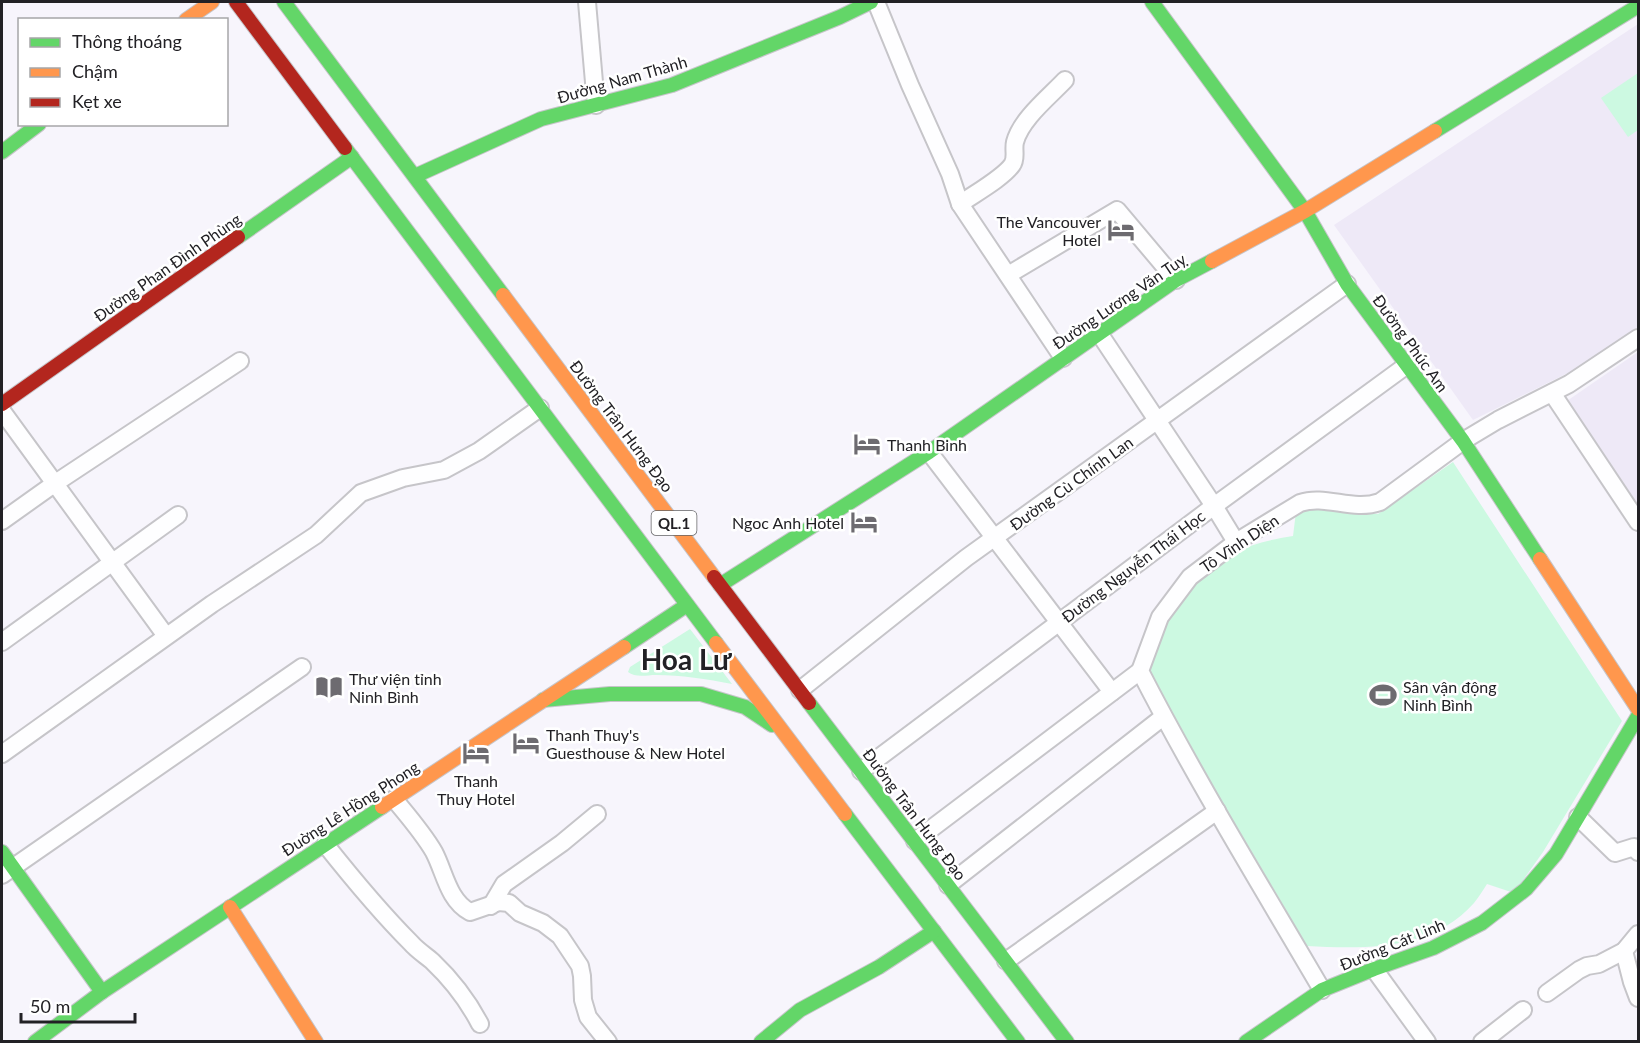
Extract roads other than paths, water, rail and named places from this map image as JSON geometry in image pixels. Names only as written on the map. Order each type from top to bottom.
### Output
[{"type":"main road","points":[[189,18],[212,2]]},
{"type":"main road","name":"QL.1","points":[[236,2],[540,408],[691,603],[786,734],[1018,1041]]},
{"type":"main road","name":"Đường Trân Hưng Đạo","points":[[284,2],[415,176],[716,588],[800,690],[1067,1041]]},
{"type":"main road","name":"Đường Nam Thành","points":[[415,176],[541,119],[672,85],[874,2]]},
{"type":"main road","name":"Đường Phúc Am","points":[[1152,2],[1305,211],[1347,284],[1463,441],[1638,709]]},
{"type":"main road","name":"Đường Lương Văn Tuỵ","points":[[716,588],[929,452],[1176,280],[1305,211],[1633,6]]},
{"type":"main road","points":[[2,152],[36,126]]},
{"type":"main road","name":"Đường Phan Đình Phùng","points":[[2,404],[352,158]]},
{"type":"main road","name":"Đuờng Lê Hồng Phong","points":[[34,1041],[102,992],[691,603]]},
{"type":"main road","points":[[543,700],[610,694],[701,694],[745,707],[786,734]]},
{"type":"main road","name":"Đường Cát Linh","points":[[1246,1041],[1322,990],[1433,948],[1482,923],[1526,889],[1556,854],[1638,716]]},
{"type":"main road","points":[[2,852],[7,871],[102,992]]},
{"type":"main road","points":[[230,908],[316,1041]]},
{"type":"main road","points":[[761,1041],[800,1010],[879,967],[934,931]]},
{"type":"street","points":[[586,2],[596,105]]},
{"type":"street","points":[[874,2],[950,174],[960,204],[1063,358]]},
{"type":"street","points":[[960,204],[1007,171],[1014,163],[1015,142],[1022,128],[1036,109],[1065,80]]},
{"type":"street","points":[[1008,275],[1117,210],[1176,280]]},
{"type":"street","name":"Đường Cù Chính Lan","points":[[800,690],[957,565],[1347,284]]},
{"type":"street","points":[[1098,333],[1236,542]]},
{"type":"street","name":"Tô Vĩnh Diện","points":[[1140,671],[1160,617],[1190,577],[1236,542],[1308,500],[1357,506],[1370,506],[1380,502],[1463,441],[1498,420],[1569,384],[1638,338]]},
{"type":"street","points":[[2,521],[54,484],[240,362]]},
{"type":"street","name":"Đường Nguyễn Thái Học","points":[[861,771],[1214,506],[1407,365]]},
{"type":"street","points":[[1552,393],[1638,522]]},
{"type":"street","points":[[2,754],[166,636],[316,535],[361,493],[403,478],[444,470],[479,452],[540,408]]},
{"type":"street","points":[[2,411],[166,636]]},
{"type":"street","points":[[929,452],[1112,692]]},
{"type":"street","points":[[2,642],[178,515]]},
{"type":"street","points":[[7,871],[302,667]]},
{"type":"street","points":[[915,841],[1140,671],[1163,717],[1322,990]]},
{"type":"street","points":[[948,885],[1163,717]]},
{"type":"street","points":[[394,799],[414,822],[434,852],[452,895],[462,908],[470,912],[499,902],[509,903],[520,913],[543,923],[561,936],[580,966],[583,1000],[588,1017],[608,1041]]},
{"type":"street","points":[[1006,961],[1217,811]]},
{"type":"street","points":[[491,906],[504,884],[562,843],[597,814]]},
{"type":"street","points":[[1578,817],[1615,853],[1634,847],[1638,852]]},
{"type":"street","points":[[325,844],[360,888],[412,945],[433,962],[451,982],[473,1009],[480,1024]]},
{"type":"street","points":[[1547,993],[1579,970],[1599,964],[1623,951],[1638,934]]},
{"type":"street","points":[[1623,951],[1638,998]]},
{"type":"street","points":[[1374,969],[1426,1041]]},
{"type":"street","points":[[1482,1041],[1523,1011]]},
{"type":"place","name":"The Vancouver Hotel","points":[[1121,230]]},
{"type":"place","name":"Thanh Binh","points":[[867,444]]},
{"type":"place","name":"Ngoc Anh Hotel","points":[[864,522]]},
{"type":"place","name":"Thư viện tỉnh Ninh Bình","points":[[329,687]]},
{"type":"place","name":"Sân vận động Ninh Bình","points":[[1383,695]]},
{"type":"place","name":"Thanh Thuy's Guesthouse & New Hotel","points":[[526,743]]},
{"type":"place","name":"Thanh Thuy Hotel","points":[[476,753]]},
{"type":"district","name":"Hoa Lư","points":[[686,659]]}]
